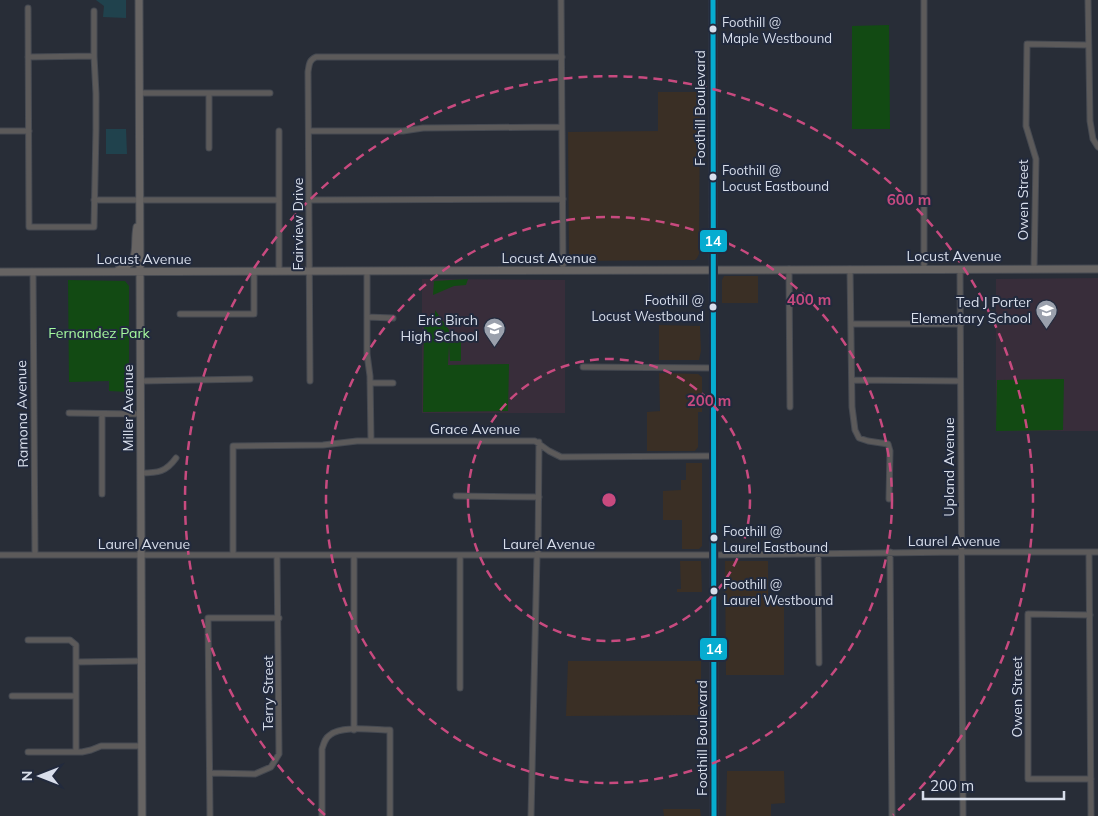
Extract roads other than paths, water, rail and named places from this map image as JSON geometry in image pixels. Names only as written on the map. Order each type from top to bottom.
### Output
[{"type":"main road","name":"Foothill Boulevard","points":[[713,0],[714,816]]},
{"type":"street","name":"Miller Avenue","points":[[138,0],[142,816]]},
{"type":"street","points":[[561,0],[563,270]]},
{"type":"street","points":[[924,0],[924,269]]},
{"type":"street","points":[[1088,0],[1090,120],[1093,139],[1098,147]]},
{"type":"street","points":[[28,8],[29,227],[94,227],[96,111],[94,10]]},
{"type":"street","name":"Owen Street","points":[[1034,269],[1036,159],[1026,126],[1027,44],[1088,45]]},
{"type":"street","points":[[28,57],[94,56]]},
{"type":"street","name":"Fairview Drive","points":[[310,381],[308,66],[311,60],[316,57],[562,57]]},
{"type":"street","points":[[139,93],[270,93]]},
{"type":"street","points":[[209,94],[209,148]]},
{"type":"street","points":[[309,131],[403,131],[423,128],[562,128]]},
{"type":"street","points":[[0,131],[29,131]]},
{"type":"street","points":[[279,131],[279,272]]},
{"type":"street","points":[[310,200],[563,199]]},
{"type":"street","points":[[94,200],[279,200]]},
{"type":"street","points":[[113,272],[127,266],[134,260],[135,236],[140,215]]},
{"type":"street","points":[[789,269],[790,407]]},
{"type":"street","points":[[850,269],[852,407],[855,430],[859,438],[888,444],[890,451],[889,500]]},
{"type":"street","name":"Upland Avenue","points":[[960,269],[963,816]]},
{"type":"street","name":"Locust Avenue","points":[[0,272],[1098,269]]},
{"type":"street","points":[[367,271],[367,354],[370,383],[371,441]]},
{"type":"street","name":"Ramona Avenue","points":[[33,272],[35,555]]},
{"type":"street","points":[[180,314],[254,314],[254,272]]},
{"type":"street","points":[[367,317],[392,318]]},
{"type":"street","points":[[851,324],[960,324]]},
{"type":"street","points":[[583,367],[713,368]]},
{"type":"street","points":[[140,381],[250,379]]},
{"type":"street","points":[[852,380],[960,381]]},
{"type":"street","points":[[370,383],[393,384]]},
{"type":"street","points":[[69,413],[140,414]]},
{"type":"street","points":[[102,414],[102,494]]},
{"type":"street","name":"Grace Avenue","points":[[233,555],[233,446],[323,445],[371,441],[535,441],[539,442],[548,451],[561,457],[713,456]]},
{"type":"street","points":[[531,816],[539,442]]},
{"type":"street","points":[[141,473],[162,471],[170,467],[176,458]]},
{"type":"street","points":[[456,496],[539,498]]},
{"type":"street","points":[[890,552],[892,816]]},
{"type":"street","name":"Laurel Avenue","points":[[0,556],[713,555],[890,552],[1098,552]]},
{"type":"street","points":[[1089,552],[1091,816]]},
{"type":"street","points":[[818,554],[819,662]]},
{"type":"street","name":"Terry Street","points":[[211,773],[255,774],[271,767],[279,754],[277,555]]},
{"type":"street","points":[[354,555],[354,730]]},
{"type":"street","points":[[460,555],[460,688]]},
{"type":"street","name":"Owen Street","points":[[1090,615],[1028,614],[1028,780],[1090,779]]},
{"type":"street","points":[[210,816],[208,618],[279,618]]},
{"type":"street","points":[[28,640],[70,640],[76,644],[76,752]]},
{"type":"street","points":[[76,662],[142,661]]},
{"type":"street","points":[[12,696],[76,696]]},
{"type":"street","points":[[322,816],[322,749],[328,736],[339,730],[390,730],[390,816]]},
{"type":"street","points":[[28,752],[76,752],[92,750],[101,746],[142,746]]},
{"type":"water","points":[[96,0],[126,0],[126,18],[103,17],[104,6]]},
{"type":"water","points":[[106,129],[126,129],[127,154],[106,154]]},
{"type":"place","name":"Foothill @ Maple Westbound","points":[[713,29]]},
{"type":"place","name":"Foothill @ Locust Eastbound","points":[[713,177]]},
{"type":"place","name":"Foothill @ Locust Westbound","points":[[713,307]]},
{"type":"place","name":"Ted J Porter Elementary School","points":[[1047,329]]},
{"type":"place","name":"Eric Birch High School","points":[[494,347]]},
{"type":"place","name":"Foothill @ Laurel Eastbound","points":[[714,538]]},
{"type":"place","name":"Foothill @ Laurel Westbound","points":[[714,591]]},
{"type":"park label","name":"Fernandez Park","points":[[99,333]]}]
